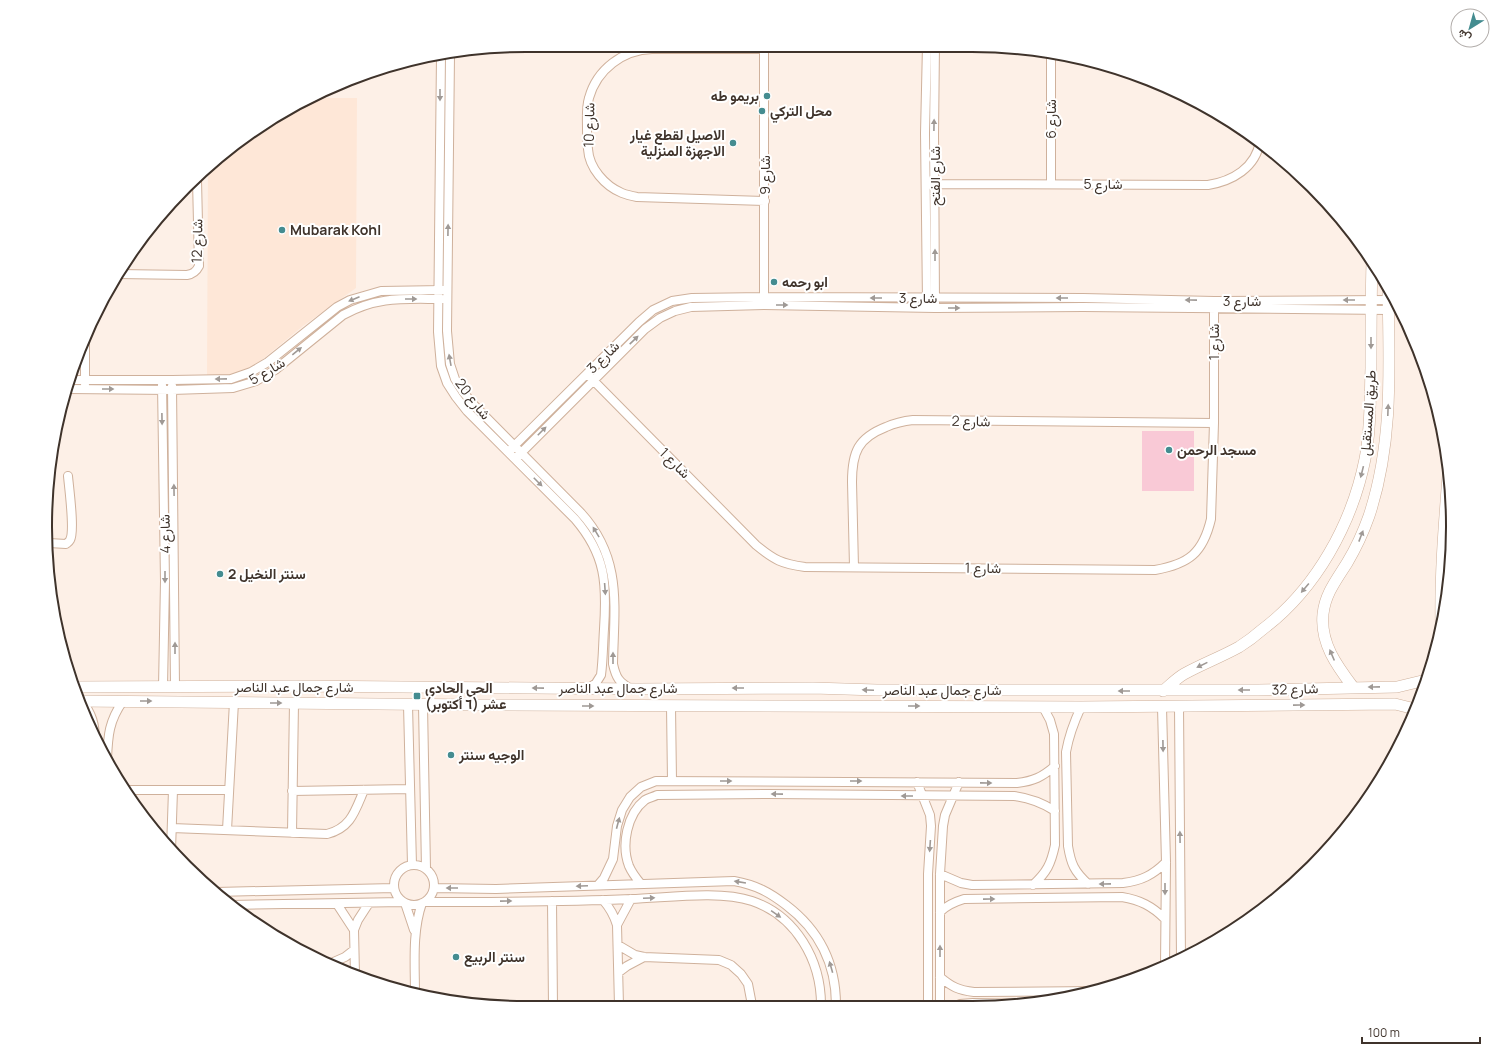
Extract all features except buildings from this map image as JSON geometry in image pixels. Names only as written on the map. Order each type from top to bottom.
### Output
[{"type":"main road","name":"طريق المستقبل","points":[[1163,691],[1183,674],[1238,647],[1264,629],[1287,608],[1308,584],[1326,558],[1351,510],[1366,458],[1370,402],[1372,272]]},
{"type":"main road","name":"طريق المستقبل","points":[[1353,688],[1331,656],[1324,628],[1323,615],[1326,598],[1361,536],[1377,490],[1383,462],[1387,434],[1388,404],[1388,300]]},
{"type":"main road","points":[[1443,579],[1445,510]]},
{"type":"main road","name":"شارع 32","points":[[1163,691],[1398,687],[1420,681]]},
{"type":"main road","name":"شارع جمال عبد الناصر","points":[[80,687],[306,686],[1163,691]]},
{"type":"main road","points":[[1395,704],[1399,696],[1398,687]]},
{"type":"main road","points":[[799,706],[804,698],[800,688]]},
{"type":"main road","points":[[833,689],[828,696],[830,702],[834,705]]},
{"type":"main road","name":"شارع جمال عبد الناصر","points":[[85,701],[408,705],[1162,706]]},
{"type":"main road","name":"شارع 32","points":[[1162,706],[1395,704],[1410,708]]},
{"type":"street","name":"شارع 10","points":[[630,52],[620,57],[602,73],[591,91],[587,110],[588,151],[592,165],[600,177],[622,193],[637,197],[765,201]]},
{"type":"street","name":"شارع 9","points":[[764,52],[764,305]]},
{"type":"street","name":"شارع الفتح","points":[[927,52],[925,133],[926,184],[931,298],[935,308]]},
{"type":"street","name":"شارع الفتح","points":[[927,307],[931,298],[935,184],[936,52]]},
{"type":"street","name":"شارع 20","points":[[450,58],[447,331],[450,364],[455,379],[474,405],[592,525],[606,550],[612,572],[614,588],[613,664],[615,675],[622,683],[632,689]]},
{"type":"street","name":"شارع 6","points":[[1051,59],[1051,184]]},
{"type":"street","name":"شارع 20","points":[[441,60],[438,299],[439,349],[441,366],[447,383],[467,411],[585,531],[599,558],[605,589],[602,666],[601,675],[596,683],[589,688]]},
{"type":"street","name":"شارع 5","points":[[926,184],[1208,185],[1222,182],[1234,177],[1245,169],[1254,158],[1258,148]]},
{"type":"street","name":"شارع 12","points":[[125,274],[187,275],[197,271],[199,266],[198,185]]},
{"type":"street","name":"شارع 5","points":[[75,380],[231,379],[251,372],[268,362],[337,307],[359,297],[381,291],[448,290]]},
{"type":"street","name":"شارع 3","points":[[508,452],[639,322],[653,310],[672,301],[692,298],[764,297],[1083,298],[1214,305]]},
{"type":"street","name":"شارع 5","points":[[72,389],[172,390],[233,388],[256,381],[275,370],[343,315],[354,309],[371,302],[382,300],[448,299]]},
{"type":"street","name":"شارع 3","points":[[515,459],[645,329],[665,316],[691,308],[764,305],[935,308],[1388,305]]},
{"type":"street","name":"شارع 1","points":[[587,374],[753,542],[770,558],[787,564],[805,567],[1155,570],[1173,567],[1189,559],[1200,548],[1207,534],[1211,519],[1214,423],[1214,305]]},
{"type":"street","points":[[85,353],[85,389]]},
{"type":"street","name":"شارع 4","points":[[161,380],[165,581],[163,687]]},
{"type":"street","name":"شارع 4","points":[[172,380],[175,687]]},
{"type":"street","name":"شارع 2","points":[[854,567],[852,482],[854,456],[860,443],[881,429],[906,420],[1214,423]]},
{"type":"street","points":[[53,543],[66,544],[70,541],[71,518],[68,476]]},
{"type":"street","points":[[108,750],[109,730],[112,720],[123,701]]},
{"type":"street","points":[[227,830],[234,702]]},
{"type":"street","points":[[292,833],[294,703]]},
{"type":"street","points":[[408,705],[412,865]]},
{"type":"street","points":[[423,705],[426,869]]},
{"type":"street","points":[[671,706],[672,781]]},
{"type":"street","points":[[1033,885],[1044,874],[1052,861],[1055,846],[1054,734],[1050,720],[1043,706]]},
{"type":"street","points":[[1162,706],[1166,862],[1165,959]]},
{"type":"street","points":[[1179,706],[1181,952]]},
{"type":"street","points":[[1081,707],[1069,736],[1066,759],[1068,846],[1071,861],[1077,874],[1088,884]]},
{"type":"street","points":[[98,729],[109,730]]},
{"type":"street","points":[[598,886],[609,869],[617,826],[622,810],[630,798],[641,787],[656,781],[1017,783],[1031,781],[1044,775],[1055,762],[1057,755],[1061,754],[1065,756],[1066,759]]},
{"type":"street","points":[[917,782],[930,815],[931,826],[928,874],[928,1001]]},
{"type":"street","points":[[940,1001],[940,874],[943,826],[945,815],[959,782]]},
{"type":"street","points":[[292,791],[410,789]]},
{"type":"street","points":[[132,790],[229,790]]},
{"type":"street","points":[[171,841],[173,790]]},
{"type":"street","points":[[172,828],[327,834],[337,832],[345,826],[364,790]]},
{"type":"street","points":[[641,884],[635,877],[629,865],[626,853],[627,830],[638,807],[646,799],[657,795],[769,794],[1028,798],[1043,802],[1055,811]]},
{"type":"street","points":[[931,826],[933,822],[937,820],[941,822],[943,826]]},
{"type":"street","points":[[615,838],[620,843],[626,840]]},
{"type":"street","points":[[1055,846],[1062,849],[1068,846]]},
{"type":"street","points":[[940,874],[961,883],[972,885],[1122,883],[1135,882],[1147,878],[1166,862]]},
{"type":"street","points":[[415,935],[404,903],[395,894],[394,888],[396,876],[400,870],[412,865],[426,869],[431,875],[434,888],[429,898],[423,903],[418,919],[415,935],[415,988]]},
{"type":"street","points":[[434,888],[598,886],[734,881],[749,884],[762,888],[798,914],[811,928],[822,944],[829,961],[835,980],[836,1001]]},
{"type":"street","points":[[1122,883],[1127,886],[1128,891],[1126,895],[1122,897]]},
{"type":"street","points":[[972,885],[966,890],[969,898],[973,899]]},
{"type":"street","points":[[225,892],[394,888]]},
{"type":"street","points":[[241,905],[404,903],[417,905],[423,903],[735,896],[753,901],[770,909],[797,933],[808,948],[817,971],[820,983],[819,1001]]},
{"type":"street","points":[[940,912],[955,901],[964,899],[1122,897],[1134,899],[1146,904],[1156,910],[1165,919]]},
{"type":"street","points":[[617,925],[631,899]]},
{"type":"street","points":[[603,900],[609,907],[617,925],[619,1001]]},
{"type":"street","points":[[552,901],[553,1001]]},
{"type":"street","points":[[355,969],[354,930],[358,920],[369,903]]},
{"type":"street","points":[[337,904],[354,930]]},
{"type":"street","points":[[618,945],[630,953],[644,957],[719,960],[731,965],[741,974],[748,984],[752,1001]]},
{"type":"street","points":[[336,961],[345,957],[354,950]]},
{"type":"street","points":[[619,972],[635,961],[644,957]]},
{"type":"street","points":[[940,977],[949,985],[961,991],[1067,991]]},
{"type":"street","points":[[970,1001],[969,997],[974,992]]},
{"type":"shaded area","name":"Mubarak Kohl","points":[[323,98],[357,98],[356,288],[303,326],[252,368],[228,377],[207,375],[208,175],[238,150],[263,132],[317,101]]},
{"type":"shaded area","points":[[1142,431],[1194,431],[1194,491],[1142,491]]},
{"type":"place","name":"بريمو طه","points":[[767,96]]},
{"type":"place","name":"محل التركي","points":[[762,111]]},
{"type":"place","name":"الاصيل لقطع غيار الاجهزة المنزلية","points":[[733,143]]},
{"type":"place","name":"Mubarak Kohl","points":[[282,230]]},
{"type":"place","name":"ابو رحمه","points":[[774,282]]},
{"type":"place","name":"مسجد الرحمن","points":[[1169,450]]},
{"type":"place","name":"سنتر النخيل 2","points":[[220,574]]},
{"type":"place","name":"الحي الحادي عشر (٦ أكتوبر)","points":[[417,696]]},
{"type":"place","name":"الوجيه سنتر","points":[[451,755]]},
{"type":"place","name":"سنتر الربيع","points":[[456,957]]}]
